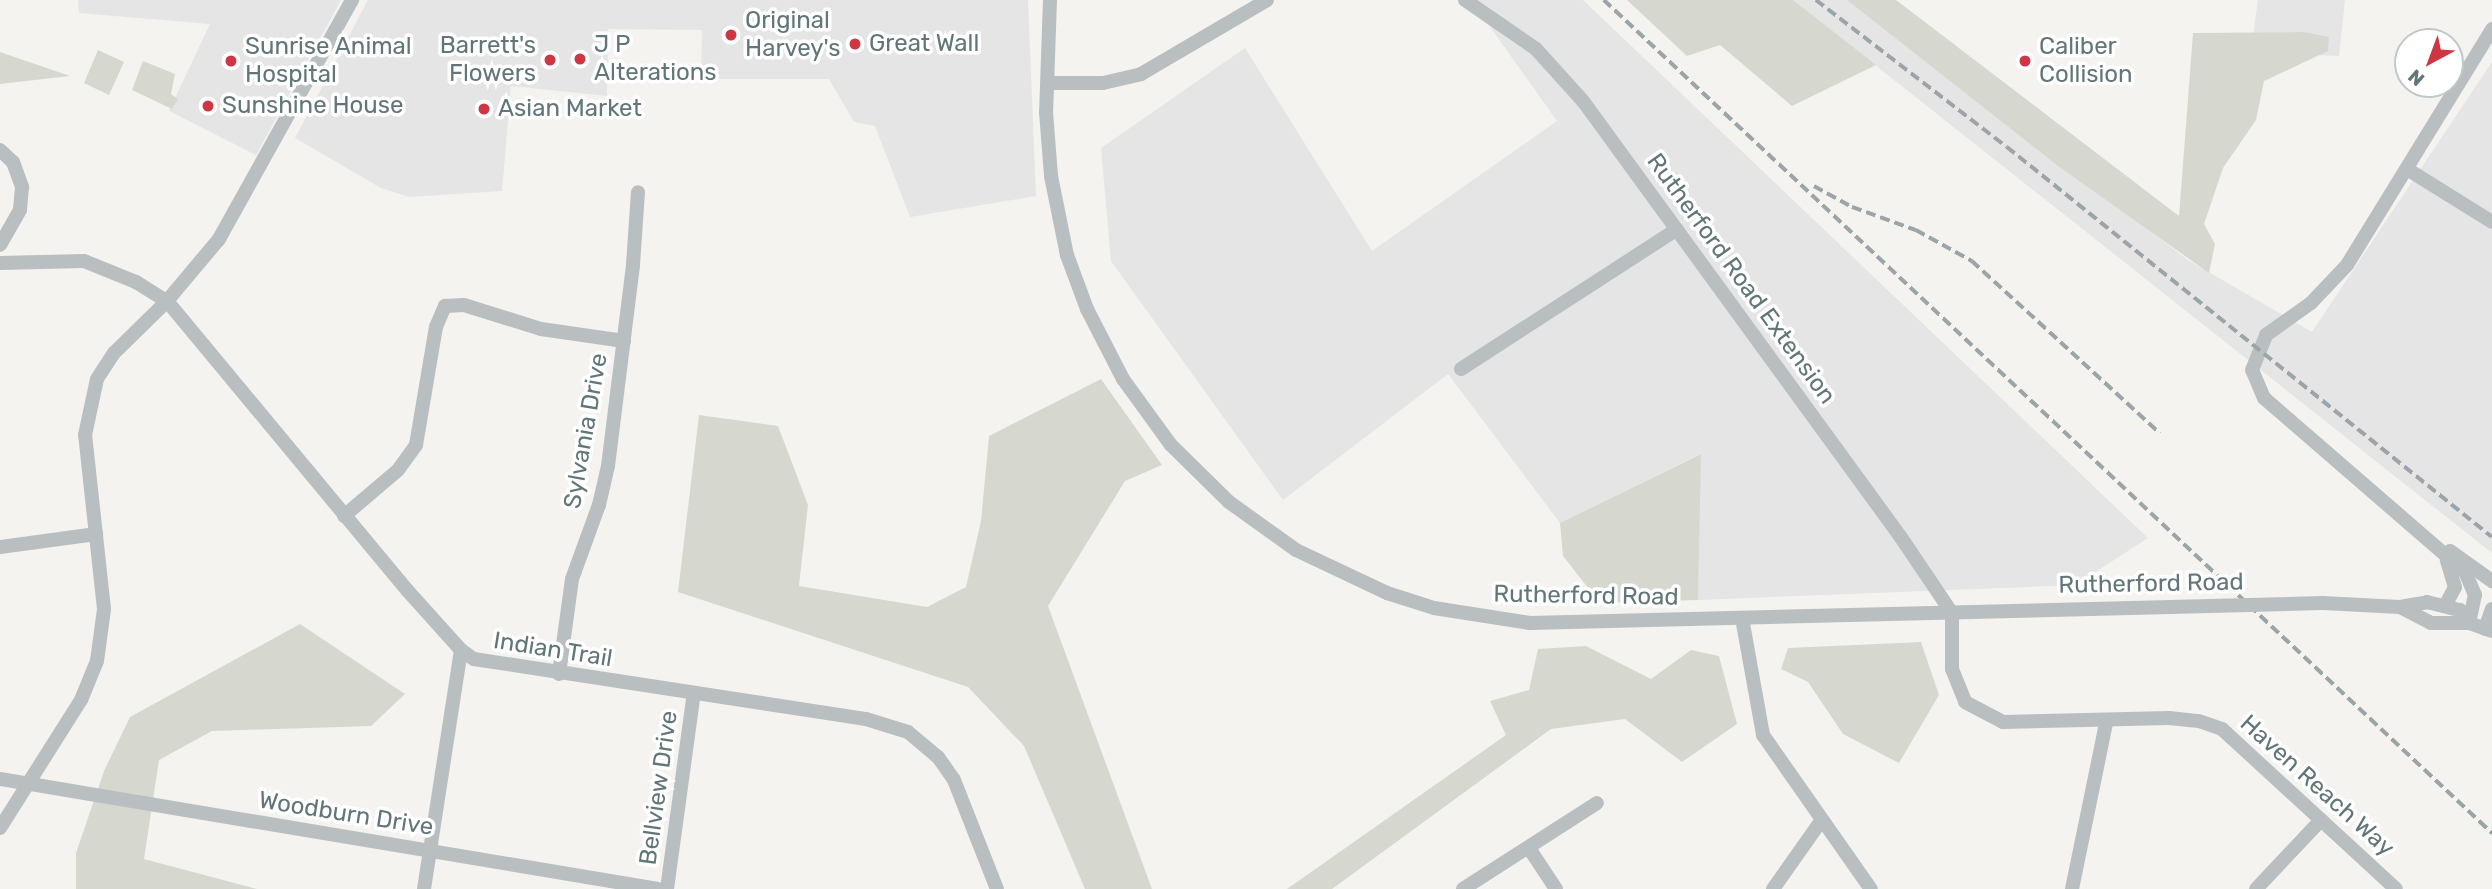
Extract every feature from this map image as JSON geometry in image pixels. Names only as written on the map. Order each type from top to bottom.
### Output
[{"type":"street","points":[[0,828],[81,700],[97,662],[104,609],[85,435],[91,395],[114,353],[167,301],[237,210],[352,0]]},
{"type":"street","name":"Rutherford Road","points":[[1050,0],[1048,83],[1051,176],[1067,255],[1087,309],[1123,379],[1154,424],[1207,482],[1252,521],[1340,574],[1387,593],[1472,615],[1554,623],[2323,603],[2400,607],[2427,602],[2460,610],[2469,623]]},
{"type":"street","points":[[1048,83],[1103,83],[1141,74],[1267,0]]},
{"type":"street","name":"Rutherford Road Extension","points":[[1465,0],[1506,24],[1559,73],[1677,229],[1952,613]]},
{"type":"street","points":[[2469,623],[2474,588],[2437,544],[2264,398],[2252,375],[2261,341],[2311,303],[2340,274],[2492,29]]},
{"type":"street","points":[[0,150],[13,162],[22,187],[20,210],[0,245]]},
{"type":"street","points":[[2407,169],[2492,222]]},
{"type":"street","name":"Sylvania Drive","points":[[559,674],[572,579],[599,505],[608,466],[624,341],[638,192]]},
{"type":"street","points":[[1461,369],[1677,229]]},
{"type":"street","name":"Indian Trail","points":[[0,263],[84,261],[136,282],[167,301],[344,516],[460,650],[481,662],[866,719],[917,738],[939,757],[960,792],[997,889]]},
{"type":"street","points":[[344,516],[398,470],[416,445],[436,327],[444,306],[464,305],[532,327],[624,341]]},
{"type":"street","points":[[0,547],[96,534]]},
{"type":"street","points":[[2437,544],[2468,560],[2492,581]]},
{"type":"street","points":[[2437,544],[2455,576],[2445,606]]},
{"type":"street","name":"Rutherford Road","points":[[2400,607],[2431,623],[2469,623],[2489,630]]},
{"type":"street","points":[[2489,630],[2492,610]]},
{"type":"street","name":"Haven Reach Way","points":[[1952,613],[1957,688],[1975,710],[2003,722],[2106,723],[2169,718],[2199,720],[2221,729],[2396,889]]},
{"type":"street","points":[[1742,618],[1763,735],[1871,889]]},
{"type":"street","points":[[424,889],[460,650]]},
{"type":"street","name":"Bellview Drive","points":[[667,889],[694,693]]},
{"type":"street","points":[[2072,889],[2106,723]]},
{"type":"street","name":"Woodburn Drive","points":[[0,779],[26,786],[658,889]]},
{"type":"street","points":[[1463,889],[1597,803]]},
{"type":"street","points":[[2256,889],[2321,820]]},
{"type":"street","points":[[1773,889],[1821,821]]},
{"type":"street","points":[[1529,848],[1556,889]]},
{"type":"shaded area","points":[[78,0],[341,0],[256,155],[169,111],[210,24],[79,13]]},
{"type":"shaded area","points":[[368,0],[1028,0],[1036,196],[910,217],[875,126],[854,122],[829,79],[701,79],[702,30],[608,29],[607,96],[511,86],[502,191],[409,197],[381,188],[295,138]]},
{"type":"shaded area","points":[[1471,0],[1583,0],[2148,538],[2075,585],[1698,600],[1700,454],[1560,523],[1448,374],[1283,500],[1111,261],[1101,148],[1245,48],[1372,251],[1557,121]]},
{"type":"shaded area","points":[[1627,0],[1793,0],[1876,65],[1792,106],[1720,45],[1687,56]]},
{"type":"shaded area","points":[[1793,0],[1847,0],[2188,260],[2312,332],[2492,62],[2492,553]]},
{"type":"shaded area","points":[[1847,0],[1896,0],[2179,216],[2193,33],[2303,32],[2329,37],[2328,51],[2264,81],[2256,120],[2223,168],[2204,224],[2215,244],[2209,273],[2058,166]]},
{"type":"shaded area","points":[[2258,0],[2345,0],[2339,56],[2251,52]]},
{"type":"shaded area","points":[[98,50],[124,62],[109,95],[84,83]]},
{"type":"shaded area","points":[[0,52],[70,76],[0,84]]},
{"type":"shaded area","points":[[143,61],[175,74],[171,94],[178,99],[172,109],[132,90]]},
{"type":"shaded area","points":[[1101,379],[1162,465],[1125,481],[1048,606],[1152,889],[1085,889],[1024,746],[968,687],[678,592],[699,415],[778,426],[808,505],[799,586],[927,607],[966,587],[981,521],[989,436]]},
{"type":"shaded area","points":[[1701,454],[1698,600],[1600,603],[1563,556],[1560,523]]},
{"type":"shaded area","points":[[300,624],[405,694],[371,726],[212,731],[159,760],[144,859],[257,889],[76,889],[76,853],[104,771],[130,717]]},
{"type":"shaded area","points":[[1921,642],[1939,695],[1899,763],[1843,734],[1808,682],[1781,669],[1788,648]]},
{"type":"shaded area","points":[[1586,646],[1651,679],[1691,650],[1719,656],[1737,724],[1682,762],[1625,719],[1551,729],[1332,889],[1287,889],[1506,735],[1490,701],[1529,690],[1538,649]]},
{"type":"railway","points":[[1604,0],[2492,833]]},
{"type":"railway","points":[[1816,0],[2007,147],[2492,537]]},
{"type":"railway","points":[[1814,186],[1852,207],[1916,230],[1972,261],[2160,433]]},
{"type":"place","name":"Original Harvey's","points":[[731,35]]},
{"type":"place","name":"Great Wall","points":[[855,44]]},
{"type":"place","name":"J P Alterations","points":[[580,59]]},
{"type":"place","name":"Barrett's Flowers","points":[[550,60]]},
{"type":"place","name":"Sunrise Animal Hospital","points":[[231,61]]},
{"type":"place","name":"Caliber Collision","points":[[2025,61]]},
{"type":"place","name":"Sunshine House","points":[[208,106]]},
{"type":"place","name":"Asian Market","points":[[484,109]]}]
